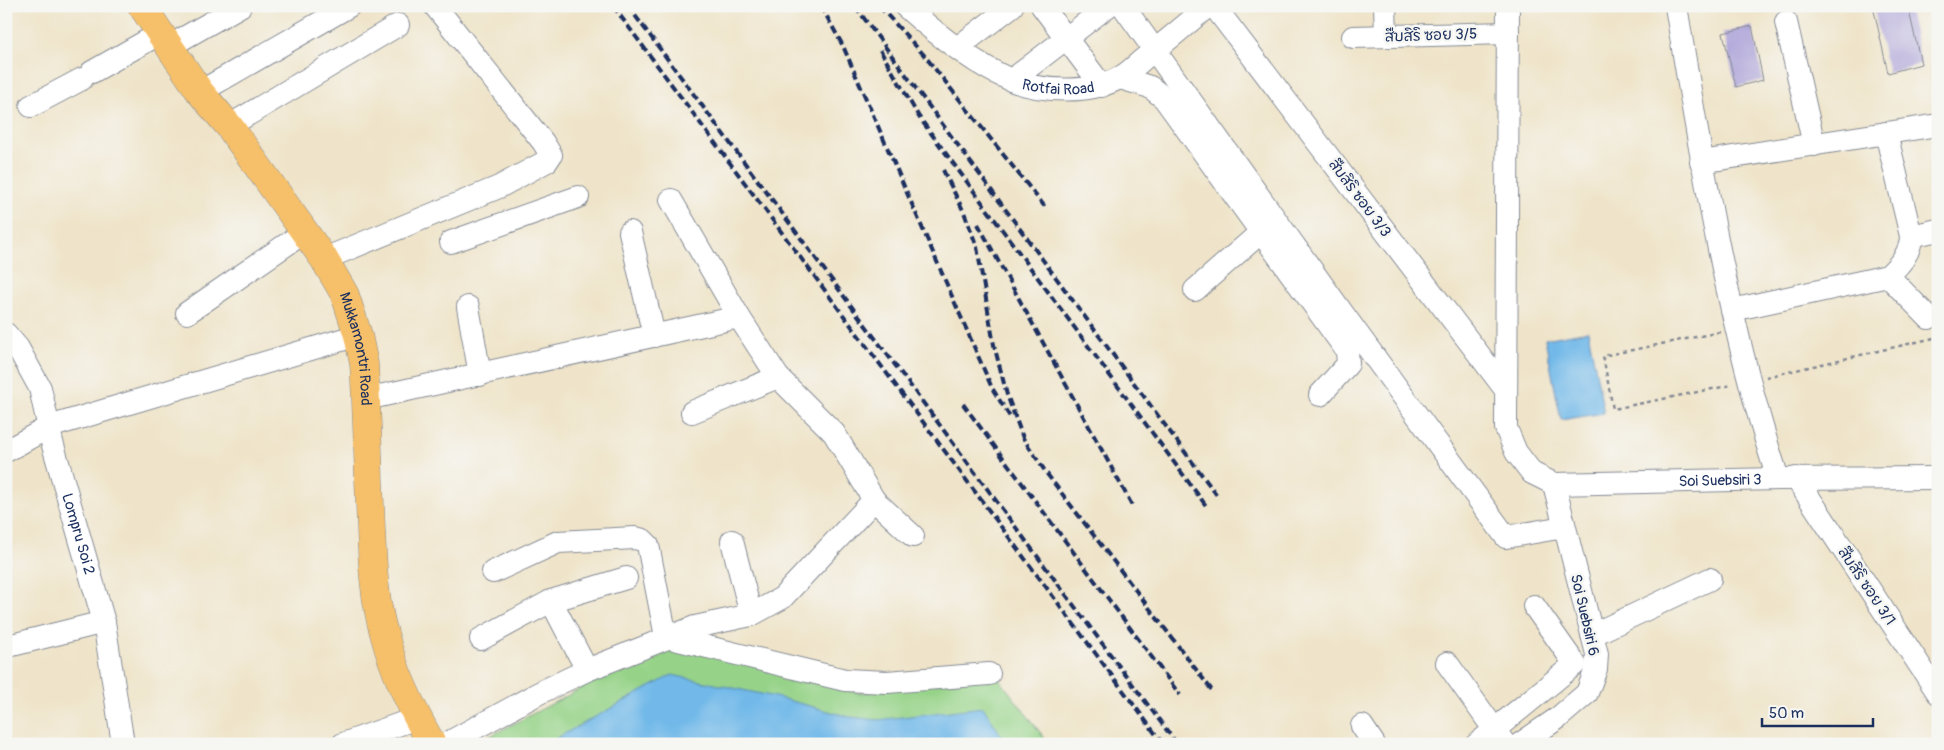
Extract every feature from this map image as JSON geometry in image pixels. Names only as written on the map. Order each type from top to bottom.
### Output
[{"type":"main road","name":"Mukkamontri Road","points":[[142,6],[200,92],[229,126],[306,232],[344,295],[358,335],[364,364],[372,561],[376,597],[384,636],[417,718],[432,744]]},
{"type":"street","points":[[31,106],[87,76],[240,6]]},
{"type":"street","points":[[200,92],[348,6]]},
{"type":"street","points":[[324,259],[499,187],[546,161],[551,155],[549,149],[435,6]]},
{"type":"street","points":[[957,48],[1012,6]]},
{"type":"street","points":[[1042,6],[1066,39],[1111,82],[1150,87],[1164,98],[1347,351],[1348,364],[1320,395]]},
{"type":"street","points":[[1012,80],[1108,6]]},
{"type":"street","points":[[1123,6],[1346,318],[1506,537],[1564,527]]},
{"type":"street","points":[[1111,82],[1154,51],[1208,6]]},
{"type":"street","name":"สืบสิริ ซอย 3/3","points":[[1214,6],[1506,390]]},
{"type":"street","points":[[1385,6],[1386,36]]},
{"type":"street","name":"Soi Suebsiri 3","points":[[1508,6],[1506,428],[1516,452],[1532,473],[1554,484],[1787,478],[1938,478]]},
{"type":"street","name":"สืบสิริ ซอย 3/1","points":[[1676,6],[1701,162],[1748,382],[1787,478],[1938,693]]},
{"type":"street","name":"Rotfai Road","points":[[907,7],[957,48],[1012,80],[1040,87],[1070,90],[1111,82]]},
{"type":"street","points":[[1786,22],[1814,145]]},
{"type":"street","points":[[229,126],[398,25]]},
{"type":"street","name":"สืบสิริ ซอย 3/5","points":[[1353,37],[1508,33]]},
{"type":"street","points":[[1701,162],[1938,125]]},
{"type":"street","points":[[1734,319],[1888,276],[1900,264],[1911,246],[1911,236],[1886,133]]},
{"type":"street","points":[[499,187],[522,217]]},
{"type":"street","points":[[451,242],[578,197]]},
{"type":"street","points":[[671,200],[739,317],[778,377],[834,433],[874,500],[913,536]]},
{"type":"street","points":[[1911,236],[1938,230]]},
{"type":"street","points":[[187,313],[306,232]]},
{"type":"street","points":[[630,232],[654,336]]},
{"type":"street","points":[[1195,290],[1260,233]]},
{"type":"street","points":[[1888,276],[1934,328]]},
{"type":"street","points":[[468,307],[480,375]]},
{"type":"street","points":[[366,399],[739,317]]},
{"type":"street","name":"Lompru Soi 2","points":[[6,334],[18,348],[40,388],[51,434],[104,622],[123,744]]},
{"type":"street","points":[[6,451],[51,434],[358,335]]},
{"type":"street","points":[[692,412],[778,377]]},
{"type":"street","points":[[6,466],[51,434]]},
{"type":"street","name":"Soi Suebsiri 6","points":[[1520,744],[1558,718],[1587,693],[1596,670],[1596,654],[1592,634],[1554,484]]},
{"type":"street","points":[[446,744],[539,693],[587,670],[695,627],[751,615],[782,598],[874,500]]},
{"type":"street","points":[[493,572],[558,542],[635,538],[643,540],[648,546],[666,637]]},
{"type":"street","points":[[732,541],[751,615]]},
{"type":"street","points":[[481,639],[551,601],[626,578]]},
{"type":"street","points":[[1592,634],[1710,579]]},
{"type":"street","points":[[551,601],[587,670]]},
{"type":"street","points":[[1447,663],[1492,739],[1575,664],[1534,606]]},
{"type":"street","points":[[6,645],[104,622]]},
{"type":"street","points":[[666,637],[845,680],[887,682],[989,674]]},
{"type":"street","points":[[343,744],[417,718]]},
{"type":"path","points":[[1734,319],[1603,356],[1613,409],[1748,382],[1934,328]]},
{"type":"green space","points":[[666,644],[768,666],[859,693],[997,676],[1049,744],[475,744]]},
{"type":"water","points":[[1588,331],[1604,413],[1561,420],[1545,339]]},
{"type":"water","points":[[672,675],[780,698],[850,717],[878,720],[983,707],[1007,744],[727,744],[675,739],[665,744],[551,744],[553,740]]},
{"type":"building","points":[[1873,6],[1908,6],[1921,64],[1888,73]]},
{"type":"building","points":[[1752,26],[1763,80],[1736,87],[1723,33]]},
{"type":"railway","points":[[613,6],[1163,744]]},
{"type":"railway","points":[[628,6],[1177,744]]},
{"type":"railway","points":[[821,6],[843,46],[992,388],[1010,417]]},
{"type":"railway","points":[[855,6],[1219,498]]},
{"type":"railway","points":[[879,6],[924,55],[1045,207]]},
{"type":"railway","points":[[880,50],[919,117],[1207,507]]},
{"type":"railway","points":[[943,170],[964,212],[977,247],[994,345],[1007,395],[1023,438],[1047,474],[1214,693]]},
{"type":"railway","points":[[978,224],[1133,507]]},
{"type":"railway","points":[[963,404],[1180,695]]}]
